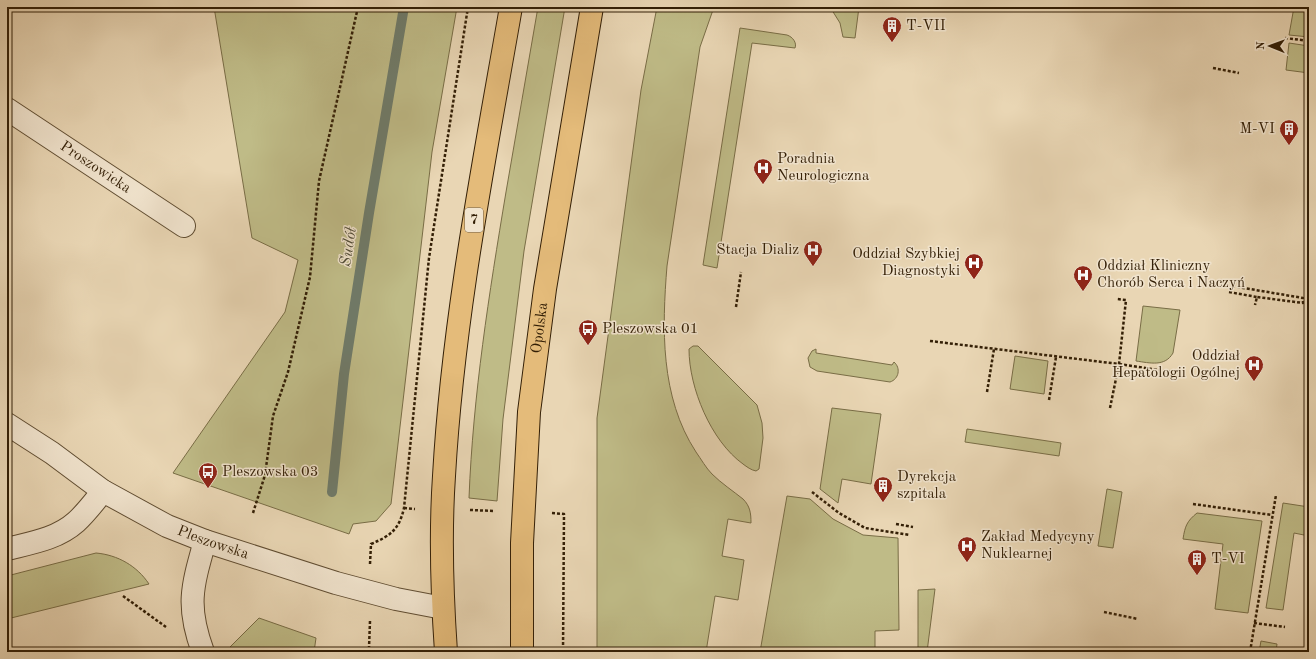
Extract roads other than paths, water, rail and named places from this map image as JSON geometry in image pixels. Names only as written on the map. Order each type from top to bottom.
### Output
[{"type":"main road","name":"7","points":[[446,652],[443,608],[444,476],[455,351],[473,228],[511,7]]},
{"type":"main road","name":"Opolska","points":[[522,652],[522,543],[529,412],[545,289],[592,7]]},
{"type":"street","name":"Proszowicka","points":[[7,109],[184,226]]},
{"type":"street","name":"Pleszowska","points":[[7,424],[52,453],[103,491],[167,526],[205,542],[356,588],[396,599],[443,608]]},
{"type":"street","points":[[7,549],[55,535],[67,529],[78,521],[103,491]]},
{"type":"street","points":[[203,652],[194,626],[192,598],[195,577],[205,542]]},
{"type":"waterway","name":"Sudół","points":[[332,492],[344,374],[369,213],[404,7]]},
{"type":"place","name":"T-VII","points":[[892,43]]},
{"type":"place","name":"M-VI","points":[[1289,146]]},
{"type":"place","name":"Poradnia Neurologiczna","points":[[763,185]]},
{"type":"place","name":"Stacja Dializ","points":[[813,267]]},
{"type":"place","name":"Oddział Szybkiej Diagnostyki","points":[[974,280]]},
{"type":"place","name":"Oddział Kliniczny Chorób Serca i Naczyń","points":[[1083,292]]},
{"type":"place","name":"Pleszowska 01","points":[[588,346]]},
{"type":"place","name":"Oddział Hepatologii Ogólnej","points":[[1254,382]]},
{"type":"place","name":"Pleszowska 03","points":[[208,489]]},
{"type":"place","name":"Dyrekcja szpitala","points":[[883,503]]},
{"type":"place","name":"Zakład Medycyny Nuklearnej","points":[[967,563]]},
{"type":"place","name":"T-VI","points":[[1197,576]]}]
